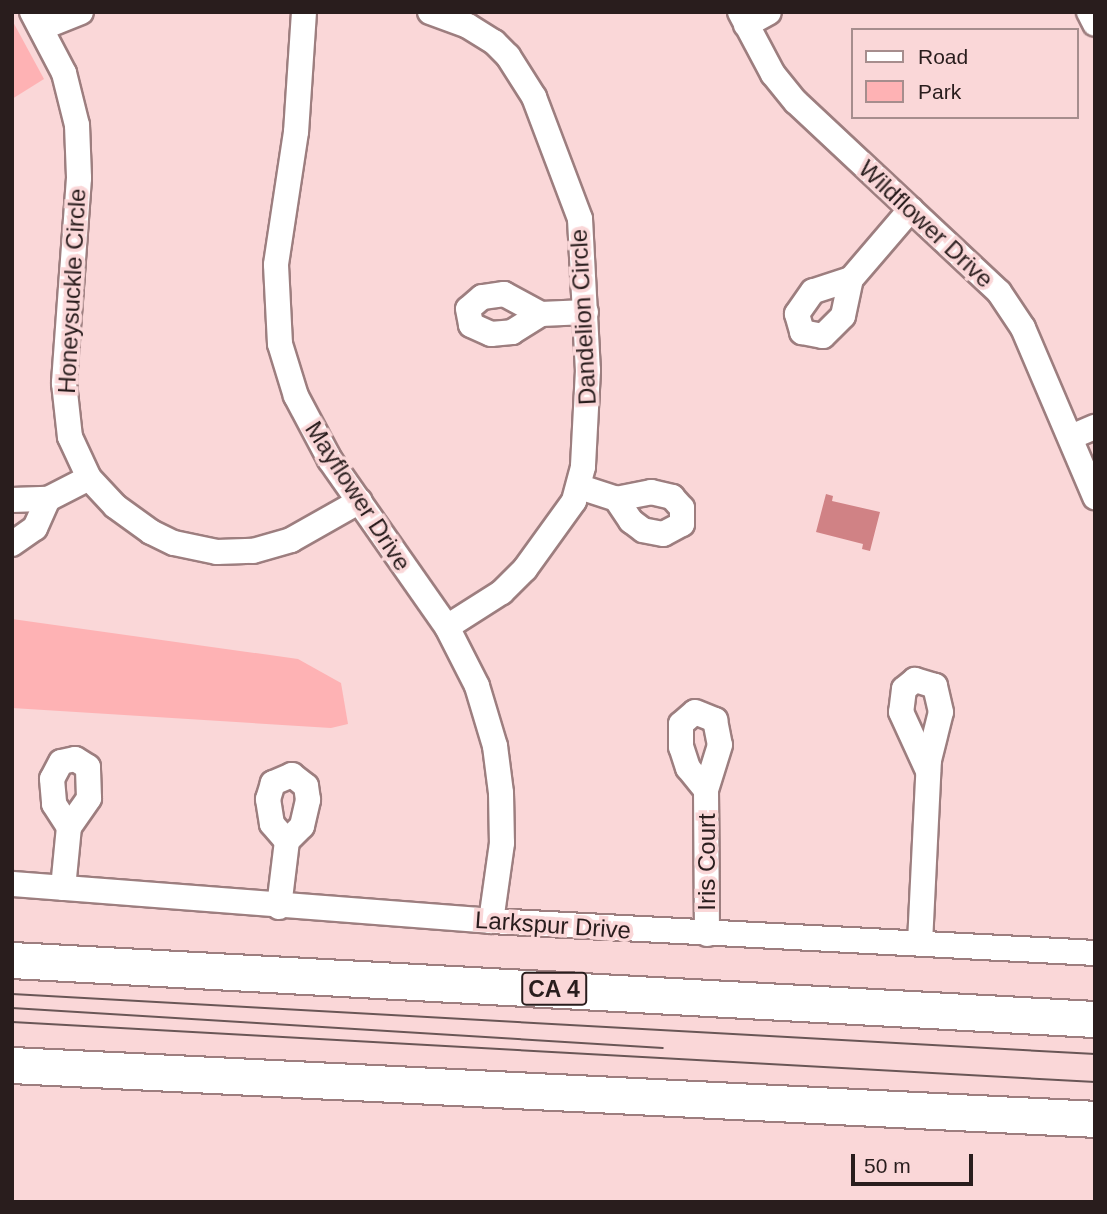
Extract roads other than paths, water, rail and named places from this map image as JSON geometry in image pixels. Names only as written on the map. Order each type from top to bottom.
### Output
[{"type":"highway","name":"CA 4","points":[[12,960],[1095,1019]]},
{"type":"highway","points":[[12,1065],[1095,1119]]},
{"type":"highway","points":[[1006,1116],[1095,1131]]},
{"type":"street","points":[[37,20],[80,12]]},
{"type":"street","name":"Mayflower Drive","points":[[304,12],[296,130],[276,265],[278,326],[287,373],[307,420],[447,627],[477,686],[498,764],[502,843],[491,921]]},
{"type":"street","name":"Dandelion Circle","points":[[430,12],[472,28],[494,42],[508,56],[534,97],[580,219],[586,312],[588,416],[580,487],[525,569],[502,592],[447,627]]},
{"type":"street","points":[[743,18],[769,12]]},
{"type":"street","points":[[1090,12],[1095,24]]},
{"type":"street","name":"Wildflower Drive","points":[[743,18],[786,90],[984,274],[1012,310],[1095,497]]},
{"type":"street","name":"Honeysuckle Circle","points":[[37,20],[64,73],[77,125],[79,178],[64,383],[70,437],[89,478],[115,506],[151,532],[174,543],[217,552],[253,551],[291,540],[360,501]]},
{"type":"street","points":[[851,279],[911,209]]},
{"type":"street","points":[[541,314],[586,312]]},
{"type":"street","points":[[1070,438],[1095,427]]},
{"type":"street","points":[[12,500],[48,499],[89,478]]},
{"type":"street","points":[[580,487],[616,499]]},
{"type":"street","points":[[12,544],[35,528],[48,499]]},
{"type":"street","points":[[920,943],[928,771]]},
{"type":"street","name":"Iris Court","points":[[706,790],[706,934]]},
{"type":"street","points":[[63,888],[69,827]]},
{"type":"street","points":[[279,906],[287,841]]},
{"type":"street","name":"Larkspur Drive","points":[[12,884],[491,921],[1095,953]]},
{"type":"tram line","points":[[12,994],[1095,1054]]},
{"type":"tram line","points":[[12,1008],[663,1048]]},
{"type":"tram line","points":[[12,1022],[1095,1082]]}]
